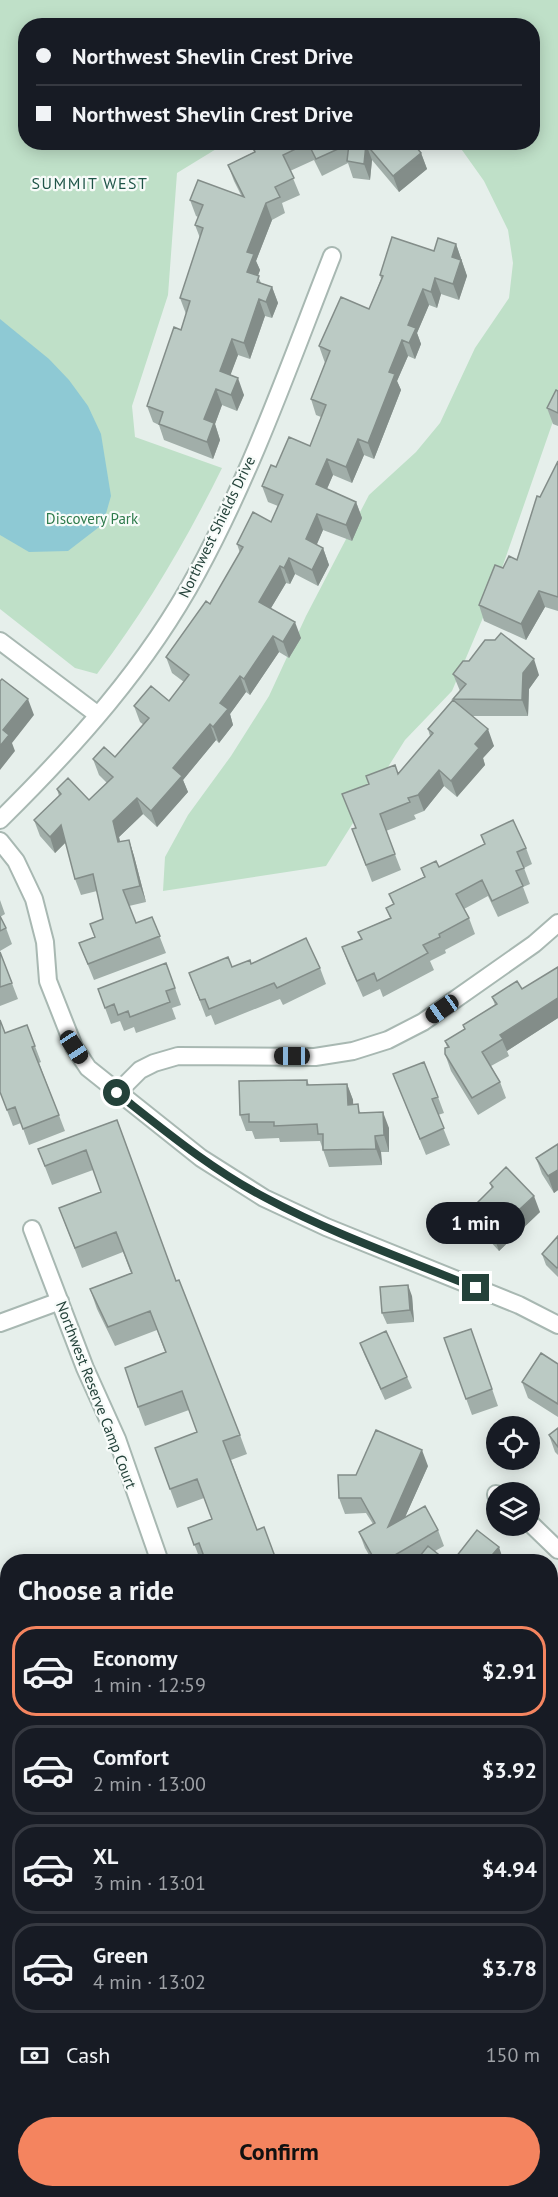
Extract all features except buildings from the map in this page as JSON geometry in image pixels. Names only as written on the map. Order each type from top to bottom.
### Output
[{"type":"street","name":"Northwest Shields Drive","points":[[0,820],[98,715],[146,655],[197,573],[235,497],[265,428],[332,256]]},
{"type":"street","points":[[0,641],[98,715]]},
{"type":"street","points":[[0,841],[16,861],[34,899],[45,942],[48,981],[74,1047],[88,1068],[201,1158],[264,1198],[326,1227],[519,1305],[558,1325]]},
{"type":"street","points":[[117,1093],[140,1070],[178,1056],[315,1057],[353,1052],[388,1040],[423,1022],[534,944],[558,923]]},
{"type":"street","name":"Northwest Reserve Camp Court","points":[[32,1229],[117,1439],[157,1554]]},
{"type":"street","points":[[0,1323],[60,1301]]},
{"type":"street","points":[[540,1533],[558,1550]]},
{"type":"green space","name":"Discovery Park","points":[[0,0],[558,0],[558,407],[493,594],[452,691],[405,740],[326,866],[163,891],[165,857],[188,815],[231,756],[269,696],[306,616],[369,495],[416,452],[440,423],[475,348],[509,298],[513,263],[508,230],[484,181],[462,150],[540,150],[540,18],[18,18],[18,150],[215,150],[177,173],[168,295],[132,406],[135,437],[222,468],[164,574],[132,625],[97,674],[75,668],[0,609]]},
{"type":"water","points":[[0,319],[49,359],[69,380],[88,406],[101,434],[111,496],[103,524],[68,551],[29,552],[0,535]]},
{"type":"district","name":"SUMMIT WEST","points":[[90,183]]},
{"type":"route","points":[[117,1093],[201,1158],[264,1198],[326,1227],[476,1288]]}]
